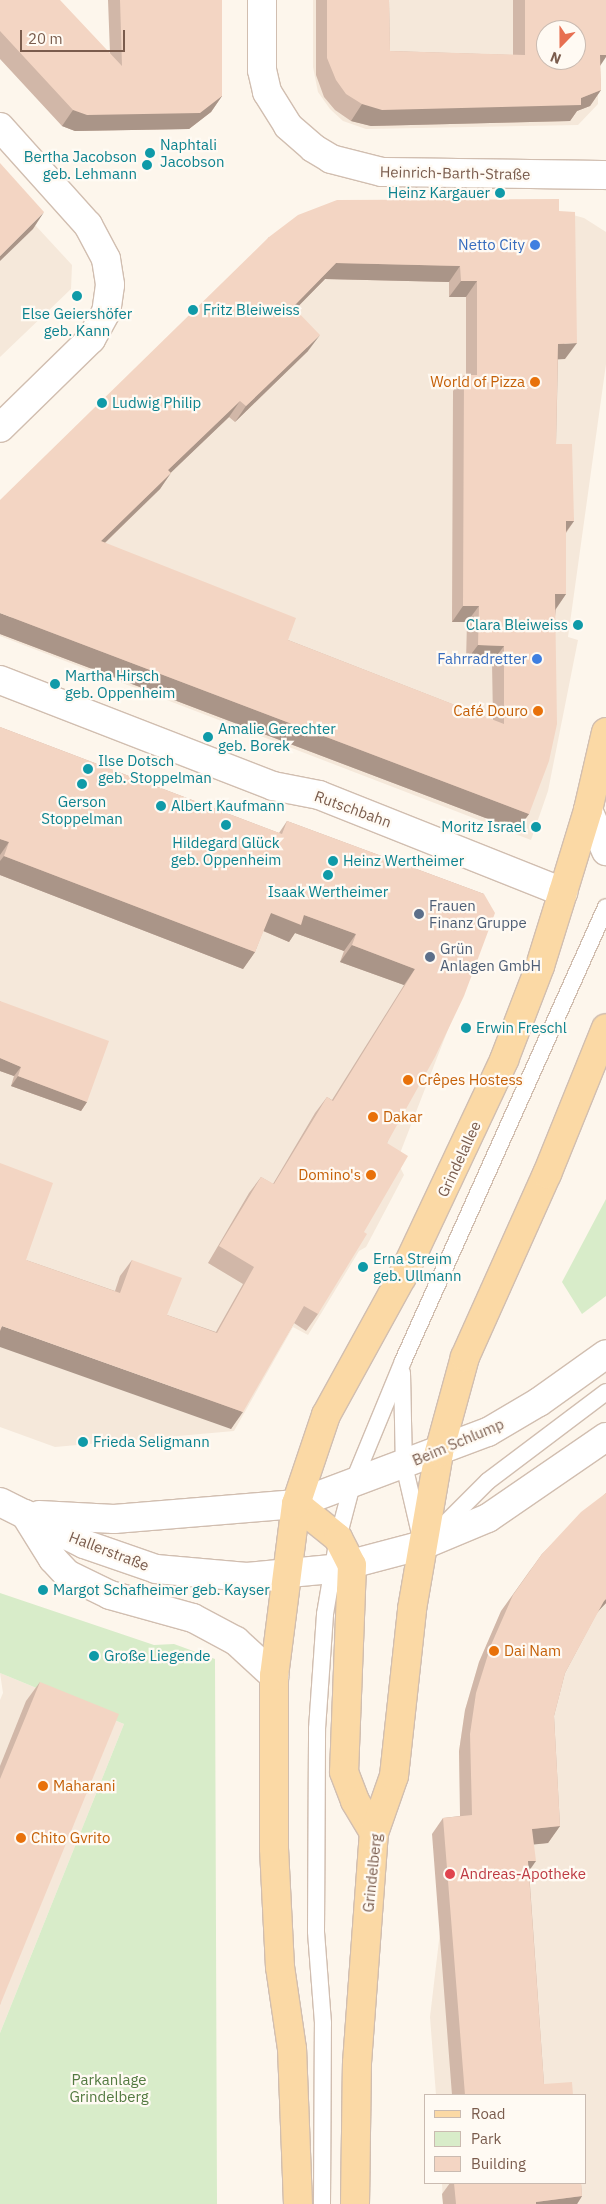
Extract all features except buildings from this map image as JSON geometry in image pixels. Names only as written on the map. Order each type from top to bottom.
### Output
[{"type":"main road","name":"Heinrich-Barth-Straße","points":[[262,0],[262,70],[267,92],[288,126],[313,148],[331,159],[382,172],[606,175]]},
{"type":"main road","points":[[0,127],[88,225],[106,259],[110,274],[106,312],[91,339],[0,428]]},
{"type":"main road","name":"Rutschbahn","points":[[0,680],[273,786],[319,795],[563,892]]},
{"type":"main road","name":"Grindelallee","points":[[288,1574],[296,1504],[326,1415],[402,1277],[504,1060],[540,966],[588,810],[606,732]]},
{"type":"main road","points":[[588,810],[606,851]]},
{"type":"main road","points":[[424,1545],[439,1452],[465,1357],[547,1174],[606,1028]]},
{"type":"main road","name":"Beim Schlump","points":[[296,1504],[439,1452],[511,1419],[606,1354]]},
{"type":"main road","points":[[298,2204],[292,2049],[280,1967],[274,1856],[274,1676],[288,1574],[342,1567],[424,1545],[488,1518],[606,1437]]},
{"type":"main road","name":"Hallerstraße","points":[[0,1502],[84,1544],[156,1569],[231,1577],[288,1574]]},
{"type":"main road","points":[[296,1504],[338,1538],[342,1567],[344,1772],[355,1801],[374,1833]]},
{"type":"main road","name":"Hallerstraße","points":[[25,1514],[114,1519],[296,1504]]},
{"type":"main road","points":[[25,1514],[52,1559],[67,1574],[110,1595],[193,1618],[244,1647],[274,1676]]},
{"type":"main road","name":"Grindelberg","points":[[355,2204],[357,2064],[374,1833],[394,1776],[412,1609],[424,1545]]},
{"type":"lane","points":[[338,1538],[352,1485],[403,1361],[606,907]]},
{"type":"lane","points":[[403,1361],[401,1406],[404,1465],[424,1545]]},
{"type":"lane","points":[[424,1545],[488,1481],[606,1392]]},
{"type":"lane","points":[[322,2204],[323,2023],[316,1931],[317,1729],[325,1614],[342,1567]]},
{"type":"shaded area","points":[[313,0],[597,0],[598,104],[578,125],[366,129],[343,121],[330,109],[318,92],[313,67]]},
{"type":"shaded area","points":[[0,187],[72,265],[71,289],[0,357]]},
{"type":"shaded area","points":[[566,213],[584,218],[606,232],[606,364],[568,637],[578,640],[548,791],[531,840],[0,636],[0,503],[262,246]]},
{"type":"shaded area","points":[[0,730],[487,929],[397,1161],[404,1175],[366,1247],[359,1251],[308,1335],[293,1327],[234,1431],[55,1447],[0,1427]]},
{"type":"shaded area","points":[[606,1500],[606,2204],[443,2204],[442,2184],[586,2184],[586,2094],[436,2094],[430,2017],[440,1932],[461,1832],[459,1751],[465,1710],[479,1662],[501,1612],[530,1570]]},
{"type":"shaded area","points":[[0,1673],[124,1724],[0,2033],[0,1700],[3,1693]]},
{"type":"green space","points":[[606,1199],[606,1296],[582,1314],[562,1282]]},
{"type":"green space","name":"Parkanlage Grindelberg","points":[[0,1593],[154,1645],[174,1644],[215,1659],[217,2204],[0,2204],[0,2033],[124,1724],[0,1673]]},
{"type":"place","name":"Naphtali Jacobson","points":[[150,153]]},
{"type":"place","name":"Bertha Jacobson geb. Lehmann","points":[[147,165]]},
{"type":"place","name":"Heinz Kargauer","points":[[500,193]]},
{"type":"place","name":"Netto City","points":[[535,245]]},
{"type":"place","name":"Else Geiershöfer geb. Kann","points":[[77,296]]},
{"type":"place","name":"Fritz Bleiweiss","points":[[193,310]]},
{"type":"place","name":"World of Pizza","points":[[535,382]]},
{"type":"place","name":"Ludwig Philip","points":[[102,403]]},
{"type":"place","name":"Clara Bleiweiss","points":[[578,625]]},
{"type":"place","name":"Fahrradretter","points":[[537,659]]},
{"type":"place","name":"Martha Hirsch geb. Oppenheim","points":[[55,684]]},
{"type":"place","name":"Café Douro","points":[[538,711]]},
{"type":"place","name":"Amalie Gerechter geb. Borek","points":[[208,737]]},
{"type":"place","name":"Ilse Dotsch geb. Stoppelman","points":[[88,769]]},
{"type":"place","name":"Gerson Stoppelman","points":[[82,784]]},
{"type":"place","name":"Albert Kaufmann","points":[[161,806]]},
{"type":"place","name":"Hildegard Glück geb. Oppenheim","points":[[226,825]]},
{"type":"place","name":"Moritz Israel","points":[[536,827]]},
{"type":"place","name":"Heinz Wertheimer","points":[[333,861]]},
{"type":"place","name":"Isaak Wertheimer","points":[[328,875]]},
{"type":"place","name":"Frauen Finanz Gruppe","points":[[419,914]]},
{"type":"place","name":"Grün Anlagen GmbH","points":[[430,957]]},
{"type":"place","name":"Erwin Freschl","points":[[466,1028]]},
{"type":"place","name":"Crêpes Hostess","points":[[408,1080]]},
{"type":"place","name":"Dakar","points":[[373,1117]]},
{"type":"place","name":"Domino's","points":[[371,1175]]},
{"type":"place","name":"Erna Streim geb. Ullmann","points":[[363,1267]]},
{"type":"place","name":"Frieda Seligmann","points":[[83,1442]]},
{"type":"place","name":"Margot Schafheimer geb. Kayser","points":[[43,1590]]},
{"type":"place","name":"Dai Nam","points":[[494,1651]]},
{"type":"place","name":"Große Liegende","points":[[94,1656]]},
{"type":"place","name":"Maharani","points":[[43,1786]]},
{"type":"place","name":"Chito Gvrito","points":[[21,1838]]},
{"type":"place","name":"Andreas-Apotheke","points":[[450,1874]]}]
